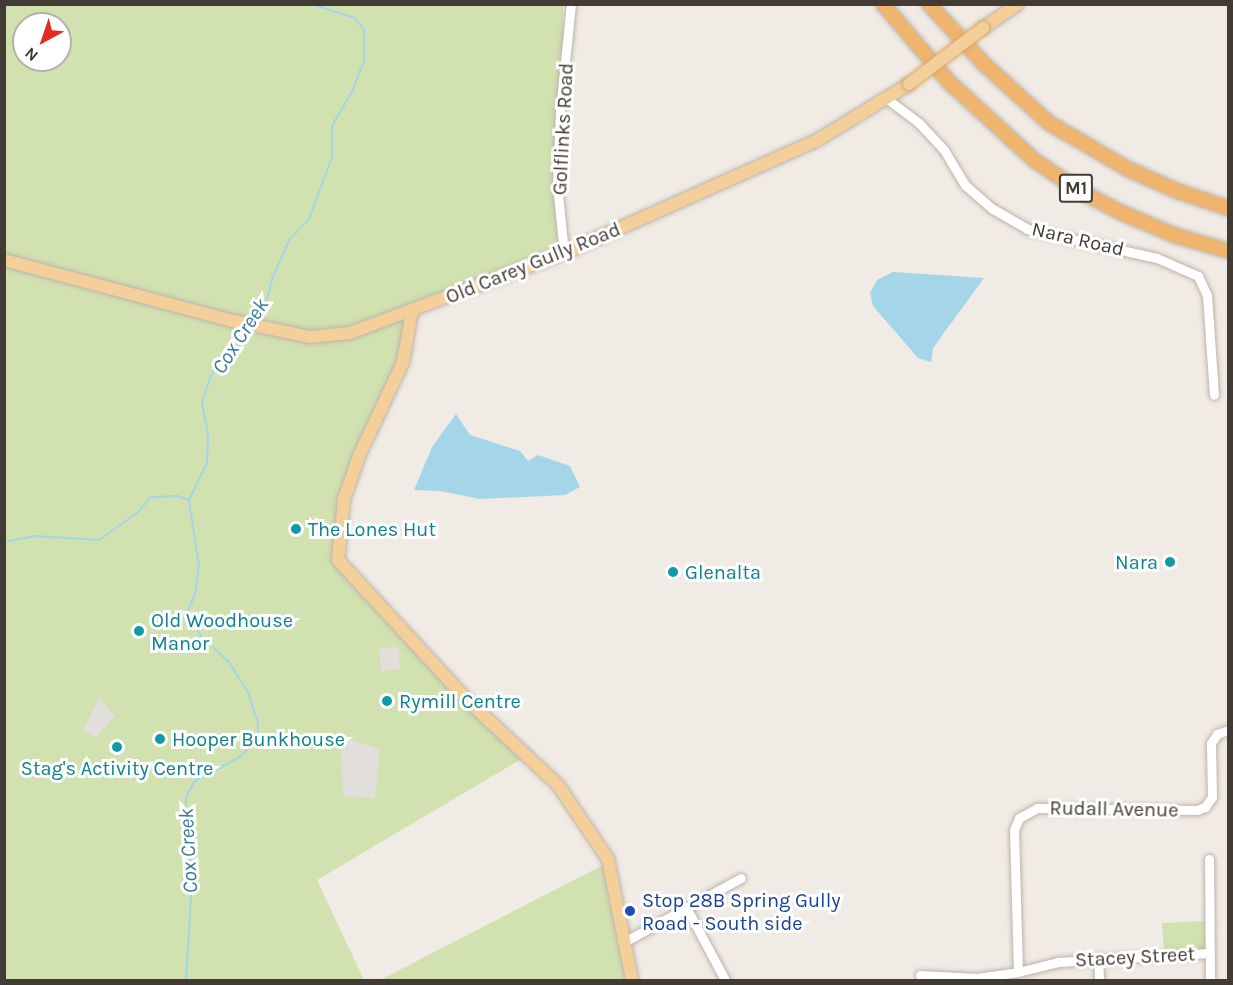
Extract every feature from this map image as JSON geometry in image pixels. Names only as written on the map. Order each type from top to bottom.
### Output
[{"type":"highway","name":"M1","points":[[883,4],[949,82],[1034,160],[1080,191],[1120,212],[1174,235],[1228,251]]},
{"type":"highway","name":"M1","points":[[929,4],[983,63],[1049,123],[1128,169],[1178,191],[1228,208]]},
{"type":"main road","name":"Old Carey Gully Road","points":[[4,260],[253,325],[310,337],[350,333],[564,253],[816,141],[909,84],[1018,4]]},
{"type":"main road","points":[[412,311],[403,362],[358,456],[344,499],[339,560],[345,570],[470,703],[558,785],[608,859],[632,981]]},
{"type":"street","name":"Golflinks Road","points":[[564,253],[557,185],[560,110],[571,4]]},
{"type":"street","name":"Nara Road","points":[[886,98],[920,123],[944,150],[965,185],[993,209],[1028,229],[1157,258],[1198,276],[1207,295],[1214,395]]},
{"type":"street","name":"Rudall Avenue","points":[[1018,972],[1014,830],[1019,818],[1037,808],[1197,810],[1205,807],[1212,797],[1211,744],[1217,734],[1228,730]]},
{"type":"street","points":[[1209,859],[1210,981]]},
{"type":"street","points":[[624,942],[741,878]]},
{"type":"street","points":[[686,907],[725,981]]},
{"type":"street","name":"Stacey Street","points":[[920,975],[977,978],[1018,972],[1058,962],[1208,952]]},
{"type":"street","points":[[1098,958],[1099,981]]},
{"type":"green space","points":[[5,5],[563,5],[564,253],[413,311],[403,362],[344,499],[339,560],[528,755],[317,880],[364,980],[5,980]]},
{"type":"green space","points":[[603,865],[626,980],[380,980]]},
{"type":"green space","points":[[1204,921],[1205,951],[1164,951],[1162,923]]},
{"type":"shaded area","points":[[398,647],[400,669],[381,671],[379,649]]},
{"type":"shaded area","points":[[99,698],[115,716],[96,737],[83,730]]},
{"type":"shaded area","points":[[341,737],[380,749],[375,798],[343,796]]},
{"type":"water","points":[[893,272],[984,278],[933,348],[931,362],[918,358],[873,306],[870,293],[877,280]]},
{"type":"water","points":[[456,414],[470,435],[520,451],[528,461],[538,455],[570,466],[580,487],[565,495],[480,499],[440,491],[414,490],[432,447]]},
{"type":"waterway","name":"Cox Creek","points":[[256,320],[265,306],[272,279],[289,240],[309,219],[332,157],[332,126],[352,92],[364,61],[364,30],[355,18],[311,4]]},
{"type":"waterway","name":"Cox Creek","points":[[186,980],[192,883],[190,859],[183,834],[186,797],[195,781],[240,757],[258,739],[258,724],[249,694],[230,663],[201,636],[187,613],[195,594],[199,567],[189,500],[207,463],[208,434],[202,403],[210,378],[218,364],[237,349],[249,330]]},
{"type":"waterway","points":[[4,542],[35,536],[99,540],[137,513],[151,497],[178,496],[188,500]]},
{"type":"place","name":"The Lones Hut","points":[[296,529]]},
{"type":"place","name":"Nara","points":[[1170,562]]},
{"type":"place","name":"Glenalta","points":[[673,572]]},
{"type":"place","name":"Old Woodhouse Manor","points":[[139,631]]},
{"type":"place","name":"Rymill Centre","points":[[387,701]]},
{"type":"place","name":"Hooper Bunkhouse","points":[[160,739]]},
{"type":"place","name":"Stag's Activity Centre","points":[[117,747]]},
{"type":"place","name":"Stop 28B Spring Gully Road - South side","points":[[630,911]]}]
